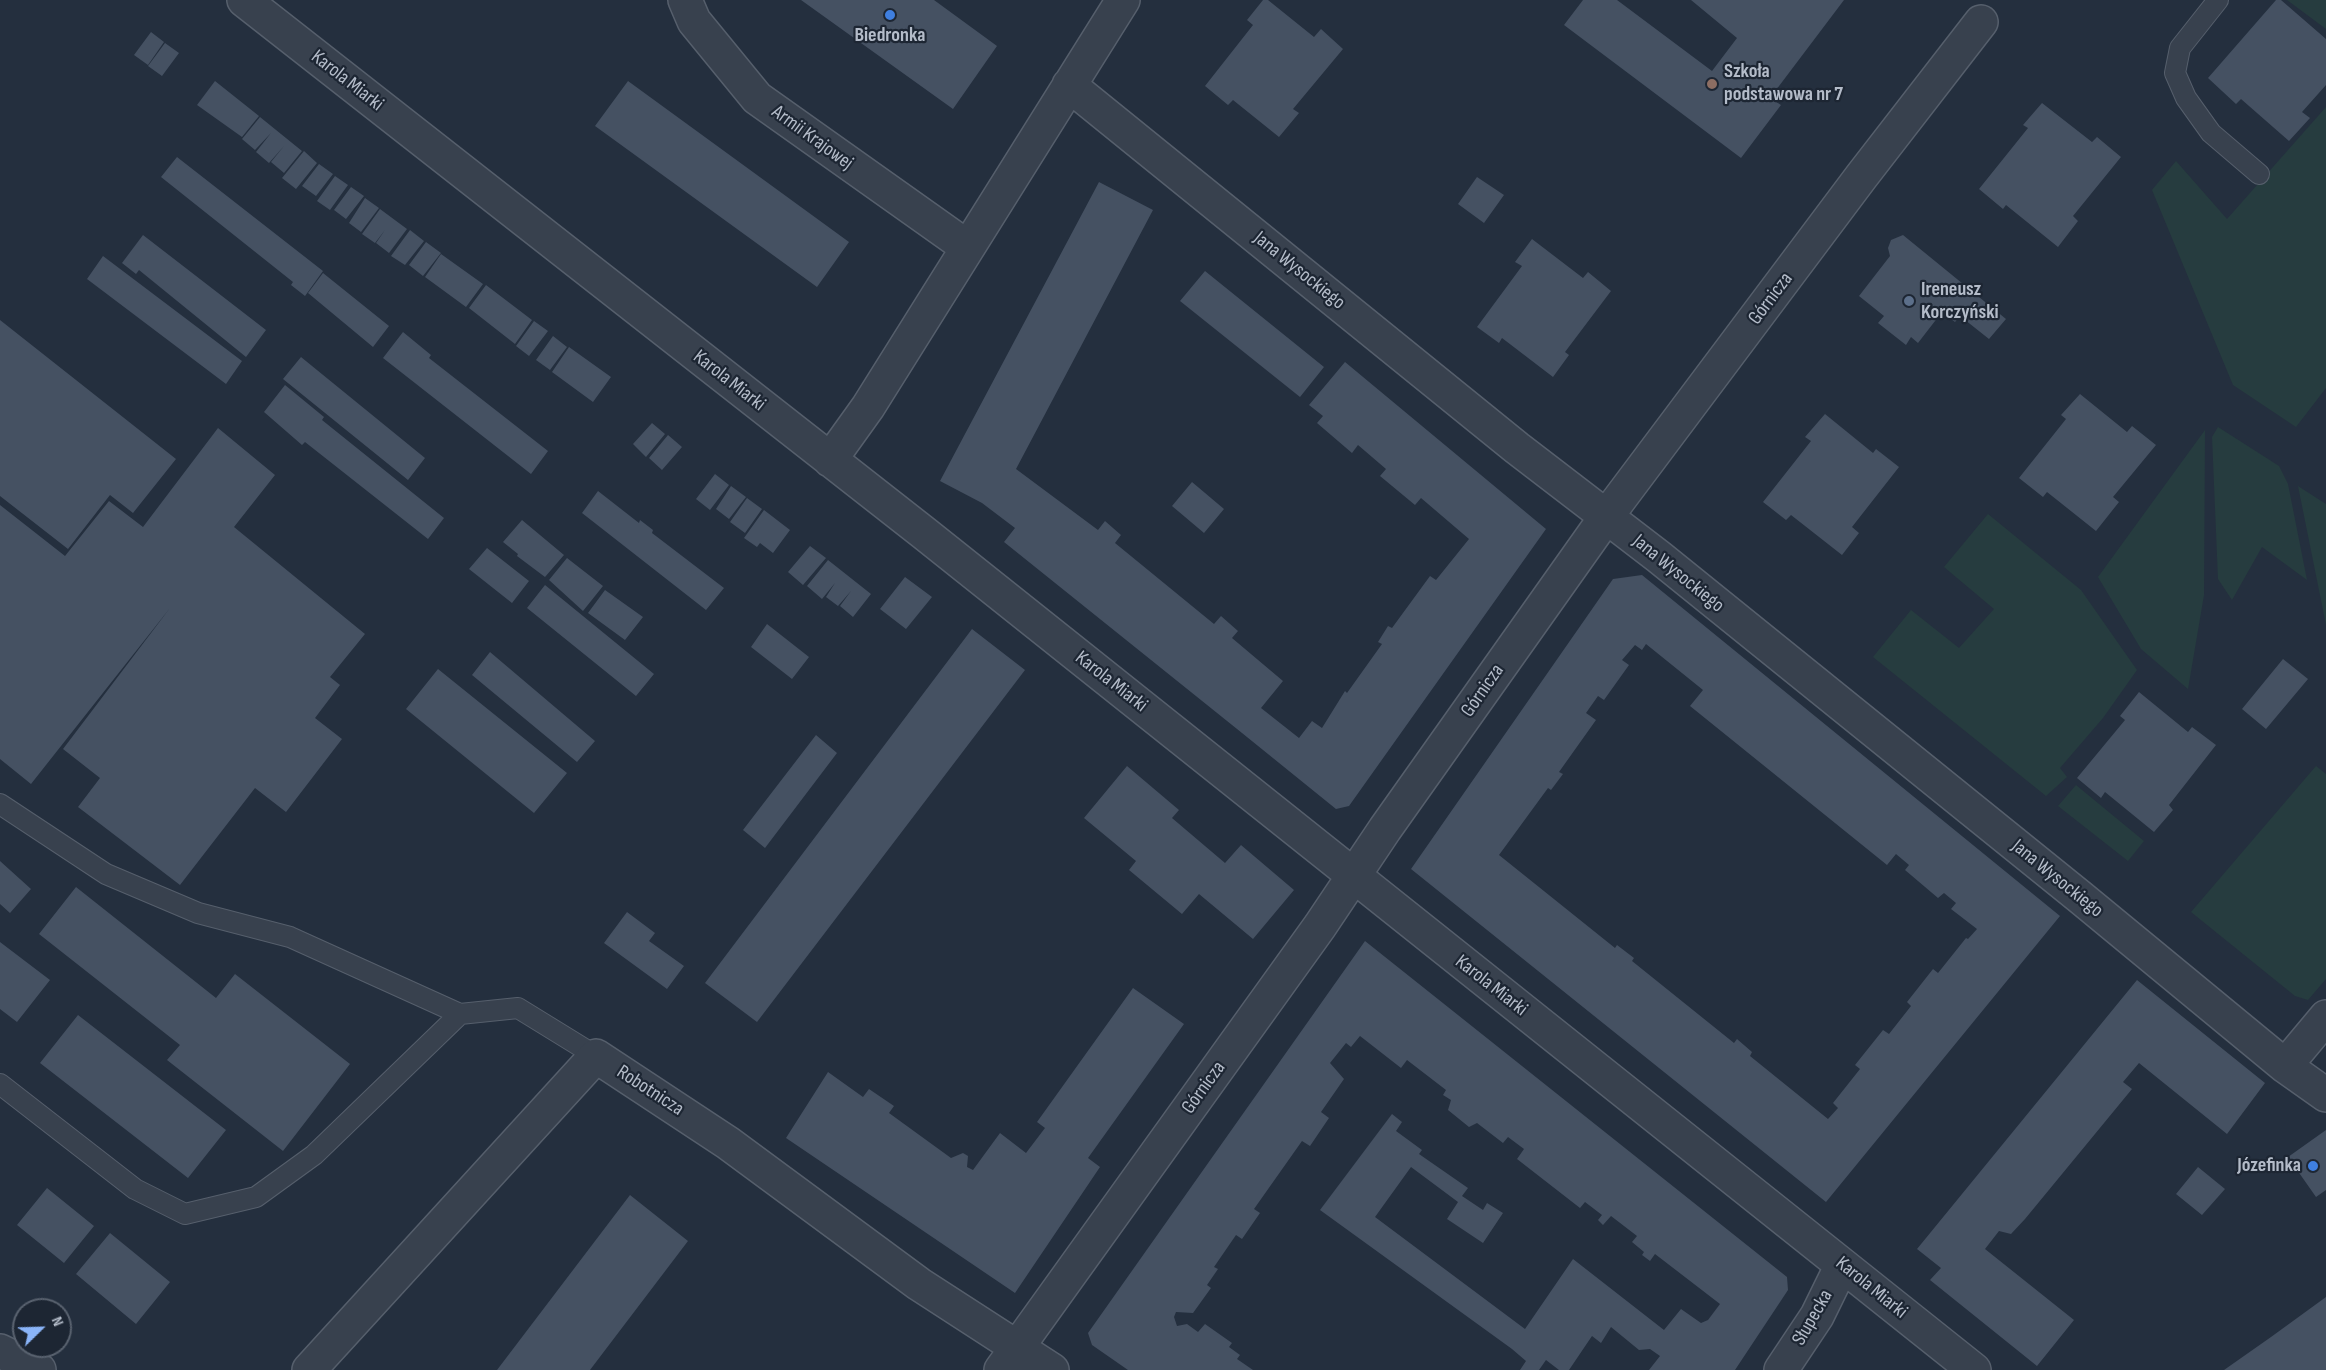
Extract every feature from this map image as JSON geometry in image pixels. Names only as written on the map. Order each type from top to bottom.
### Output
[{"type":"street","name":"Karola Miarki","points":[[244,0],[1293,825],[1354,877],[1974,1370]]},
{"type":"street","name":"Armii Krajowej","points":[[685,0],[694,21],[757,98],[967,247]]},
{"type":"street","points":[[830,460],[868,407],[1122,0]]},
{"type":"street","name":"Górnicza","points":[[1009,1358],[1354,877],[1385,829],[1606,517],[1861,177],[1981,22]]},
{"type":"street","name":"Jana Wysockiego","points":[[1070,85],[2080,897],[2285,1066],[2326,1095]]},
{"type":"street","points":[[2285,1066],[2326,1017]]},
{"type":"street","name":"Robotnicza","points":[[309,1370],[596,1056],[728,1143],[918,1284],[1009,1358],[1052,1370]]},
{"type":"street","name":"Słupecka","points":[[1781,1370],[1817,1316],[1842,1265]]},
{"type":"street","points":[[0,1351],[39,1370]]},
{"type":"lane","points":[[2218,0],[2180,48],[2175,73],[2186,98],[2211,133],[2259,174]]},
{"type":"lane","points":[[0,804],[106,874],[198,913],[290,938],[460,1014],[519,1008],[596,1056]]},
{"type":"lane","points":[[0,1084],[135,1189],[185,1214],[256,1197],[314,1155],[460,1014]]},
{"type":"green space","points":[[2287,0],[2326,0],[2326,29]]},
{"type":"green space","points":[[2326,107],[2326,388],[2296,427],[2233,385],[2152,190],[2176,161],[2227,219]]},
{"type":"green space","points":[[2218,427],[2279,466],[2288,484],[2307,580],[2262,547],[2232,600],[2218,579],[2212,437]]},
{"type":"green space","points":[[2205,430],[2204,595],[2188,689],[2141,649],[2098,577]]},
{"type":"green space","points":[[2298,486],[2326,504],[2326,625]]},
{"type":"green space","points":[[1988,514],[2081,590],[2137,670],[2103,718],[2060,768],[2067,777],[2046,796],[1873,657],[1911,610],[1959,648],[1994,609],[1944,567]]},
{"type":"green space","points":[[2316,766],[2326,774],[2326,979],[2308,1000],[2295,996],[2191,912]]},
{"type":"green space","points":[[2076,785],[2144,841],[2128,861],[2058,806]]},
{"type":"building","points":[[801,0],[934,0],[997,46],[953,109]]},
{"type":"building","points":[[1263,0],[1268,0],[1314,37],[1321,29],[1343,49],[1293,109],[1299,113],[1279,137],[1233,100],[1228,105],[1205,86],[1253,25],[1247,20]]},
{"type":"building","name":"Szkoła podstawowa nr 7","points":[[1583,0],[1617,0],[1712,71],[1737,38],[1691,0],[1844,0],[1770,98],[1781,105],[1741,158],[1564,25]]},
{"type":"building","points":[[2276,0],[2281,0],[2326,39],[2326,85],[2302,112],[2310,118],[2289,141],[2241,99],[2236,104],[2208,78]]},
{"type":"building","points":[[151,32],[164,42],[148,65],[134,55]]},
{"type":"building","points":[[165,43],[179,53],[162,76],[148,66]]},
{"type":"building","points":[[215,81],[259,116],[242,137],[197,105]]},
{"type":"building","points":[[628,81],[849,242],[817,287],[595,126]]},
{"type":"building","points":[[2042,103],[2092,142],[2097,137],[2121,157],[2073,216],[2078,221],[2058,247],[2006,205],[2003,209],[1979,189],[2028,128],[2023,125]]},
{"type":"building","points":[[260,117],[302,151],[284,173],[271,162],[284,146],[269,163],[256,152],[271,133],[255,150],[242,139]]},
{"type":"building","points":[[304,151],[317,163],[296,189],[282,178]]},
{"type":"building","points":[[177,157],[323,271],[305,296],[291,285],[293,282],[161,177]]},
{"type":"building","points":[[319,164],[333,174],[316,196],[302,186]]},
{"type":"building","points":[[335,176],[348,185],[330,210],[317,201]]},
{"type":"building","points":[[1477,177],[1504,195],[1484,223],[1458,204]]},
{"type":"building","points":[[1099,182],[1153,210],[1016,469],[1098,530],[1105,521],[1121,535],[1115,543],[1214,624],[1221,616],[1238,631],[1232,638],[1283,681],[1261,708],[1299,738],[1312,721],[1322,728],[1345,691],[1347,693],[1382,644],[1378,642],[1388,626],[1392,628],[1430,576],[1436,580],[1469,539],[1421,498],[1415,505],[1380,476],[1386,469],[1358,445],[1352,453],[1317,423],[1323,416],[1309,405],[1345,362],[1546,529],[1349,806],[1336,809],[1004,542],[1015,528],[982,503],[940,481]]},
{"type":"building","points":[[351,187],[364,196],[346,219],[334,210]]},
{"type":"building","points":[[365,198],[379,208],[361,232],[349,223]]},
{"type":"building","points":[[380,209],[407,229],[389,253],[376,243],[385,230],[375,243],[362,234]]},
{"type":"building","points":[[410,230],[424,241],[405,265],[391,256]]},
{"type":"building","points":[[143,235],[266,330],[246,357],[139,270],[136,274],[122,263]]},
{"type":"building","points":[[1903,235],[2006,319],[1989,339],[1960,316],[1955,322],[1942,312],[1918,343],[1911,337],[1906,345],[1878,323],[1884,316],[1859,296],[1890,256],[1888,248],[1891,240]]},
{"type":"building","points":[[1532,239],[1583,278],[1588,272],[1611,291],[1565,352],[1569,355],[1553,377],[1502,338],[1499,343],[1477,327],[1522,266],[1515,262]]},
{"type":"building","points":[[426,242],[441,253],[423,276],[409,265]]},
{"type":"building","points":[[441,254],[483,284],[466,307],[425,277]]},
{"type":"building","points":[[103,256],[242,361],[226,384],[87,279]]},
{"type":"building","points":[[1205,271],[1324,367],[1300,397],[1180,301]]},
{"type":"building","points":[[323,273],[389,326],[373,347],[308,293]]},
{"type":"building","points":[[486,285],[532,320],[515,344],[469,308]]},
{"type":"building","points":[[0,320],[176,459],[133,513],[110,495],[68,549],[0,496]]},
{"type":"building","points":[[534,321],[548,331],[529,356],[516,346]]},
{"type":"building","points":[[403,332],[431,355],[429,358],[548,451],[531,474],[383,358]]},
{"type":"building","points":[[553,336],[567,347],[550,370],[536,360]]},
{"type":"building","points":[[569,347],[611,377],[593,402],[552,372]]},
{"type":"building","points":[[301,357],[425,458],[408,480],[283,379]]},
{"type":"building","points":[[285,385],[324,417],[322,420],[444,518],[428,539],[305,442],[302,445],[264,412]]},
{"type":"building","points":[[2080,394],[2127,432],[2132,426],[2156,445],[2113,497],[2119,502],[2096,531],[2047,492],[2043,497],[2019,478],[2066,419],[2061,415]]},
{"type":"building","points":[[1825,414],[1873,453],[1876,449],[1899,467],[1852,527],[1859,533],[1842,555],[1791,515],[1786,520],[1763,502],[1811,441],[1805,437]]},
{"type":"building","points":[[652,423],[665,434],[646,457],[633,444]]},
{"type":"building","points":[[218,428],[275,475],[234,527],[365,634],[330,677],[340,685],[315,718],[342,739],[286,812],[255,788],[180,885],[78,807],[100,778],[63,749],[170,608],[31,784],[0,759],[0,505],[65,556],[109,501],[143,527]]},
{"type":"building","points":[[668,435],[682,447],[662,470],[649,458]]},
{"type":"building","points":[[715,474],[729,485],[710,510],[696,499]]},
{"type":"building","points":[[1192,482],[1224,509],[1204,533],[1172,506]]},
{"type":"building","points":[[731,486],[746,497],[729,519],[716,509]]},
{"type":"building","points":[[598,491],[639,523],[640,520],[653,530],[652,533],[724,588],[706,610],[582,513]]},
{"type":"building","points":[[747,498],[762,509],[745,533],[730,522]]},
{"type":"building","points":[[764,510],[790,530],[773,553],[760,543],[757,547],[744,538]]},
{"type":"building","points":[[522,520],[564,555],[545,577],[503,542]]},
{"type":"building","points":[[810,546],[826,558],[803,585],[788,572]]},
{"type":"building","points":[[487,548],[529,581],[512,603],[469,569]]},
{"type":"building","points":[[567,558],[603,586],[583,611],[549,580]]},
{"type":"building","points":[[828,560],[871,594],[853,617],[840,606],[851,591],[838,606],[826,597],[835,583],[822,599],[807,586]]},
{"type":"building","points":[[1642,575],[2060,916],[1826,1202],[1411,869],[1613,579]],"holes":[[[1646,644],[1703,690],[1690,706],[1887,865],[1896,854],[1909,865],[1905,870],[1938,898],[1944,893],[1956,903],[1951,909],[1977,929],[1968,939],[1966,938],[1938,973],[1933,969],[1907,1002],[1911,1006],[1889,1034],[1883,1030],[1855,1065],[1860,1069],[1833,1103],[1838,1108],[1828,1119],[1750,1056],[1752,1052],[1737,1039],[1734,1043],[1632,961],[1634,958],[1617,945],[1615,948],[1499,855],[1548,788],[1551,790],[1563,774],[1559,772],[1596,720],[1586,713],[1598,696],[1604,700],[1629,665],[1622,660],[1635,645],[1642,650]]]},
{"type":"building","points":[[905,577],[932,597],[906,629],[880,609]]},
{"type":"building","points":[[545,585],[654,674],[636,696],[527,608]]},
{"type":"building","points":[[605,590],[643,617],[625,640],[588,613]]},
{"type":"building","points":[[767,624],[809,657],[792,679],[751,647]]},
{"type":"building","points":[[972,629],[1025,670],[757,1022],[705,983]]},
{"type":"building","points":[[490,652],[595,741],[577,762],[472,675]]},
{"type":"building","points":[[2283,659],[2308,679],[2266,729],[2242,709]]},
{"type":"building","points":[[438,669],[567,773],[534,813],[406,709]]},
{"type":"building","points":[[2139,692],[2188,732],[2192,727],[2216,745],[2169,805],[2173,810],[2154,832],[2105,792],[2101,798],[2077,778],[2125,720],[2120,716]]},
{"type":"building","points":[[816,735],[837,753],[765,848],[743,830]]},
{"type":"building","points":[[1127,766],[1179,810],[1172,818],[1225,863],[1241,845],[1294,890],[1253,939],[1199,894],[1182,914],[1129,870],[1136,861],[1084,818]]},
{"type":"building","points":[[0,861],[31,889],[10,913],[0,904]]},
{"type":"building","points":[[76,887],[216,998],[235,974],[350,1064],[283,1151],[167,1060],[180,1045],[39,934]]},
{"type":"building","points":[[627,912],[655,933],[649,941],[684,966],[667,989],[604,943]]},
{"type":"building","points":[[1365,941],[1787,1277],[1788,1290],[1735,1370],[1649,1370],[1660,1356],[1650,1349],[1639,1350],[1611,1327],[1601,1343],[1592,1336],[1569,1370],[1559,1370],[1546,1360],[1539,1370],[1520,1370],[1526,1361],[1512,1349],[1320,1210],[1392,1114],[1402,1122],[1396,1131],[1422,1150],[1419,1154],[1468,1188],[1462,1196],[1483,1210],[1487,1203],[1503,1213],[1483,1243],[1447,1219],[1458,1202],[1411,1167],[1375,1217],[1525,1329],[1573,1259],[1664,1330],[1681,1309],[1701,1323],[1708,1320],[1720,1304],[1655,1254],[1650,1261],[1642,1255],[1644,1252],[1632,1242],[1637,1236],[1611,1216],[1603,1225],[1598,1220],[1602,1215],[1585,1202],[1580,1208],[1517,1159],[1524,1149],[1508,1137],[1503,1143],[1477,1123],[1469,1127],[1448,1110],[1451,1100],[1443,1095],[1446,1090],[1407,1060],[1401,1068],[1360,1036],[1351,1047],[1346,1043],[1330,1063],[1344,1079],[1321,1112],[1329,1118],[1310,1146],[1302,1141],[1254,1209],[1260,1213],[1242,1239],[1236,1235],[1214,1267],[1218,1269],[1207,1285],[1211,1288],[1193,1313],[1176,1312],[1174,1317],[1177,1326],[1187,1324],[1198,1332],[1205,1324],[1232,1343],[1229,1347],[1240,1355],[1237,1359],[1253,1370],[1128,1370],[1092,1345],[1088,1333]]},
{"type":"building","points":[[0,942],[50,980],[17,1022],[0,1009]]},
{"type":"building","points":[[2137,980],[2265,1083],[2227,1134],[2139,1063],[2123,1082],[2132,1089],[2025,1219],[2011,1234],[1999,1231],[1985,1249],[2074,1320],[2037,1366],[1930,1280],[1941,1268],[1917,1249]]},
{"type":"building","points":[[1133,988],[1184,1024],[1088,1158],[1100,1167],[1015,1293],[786,1138],[828,1072],[863,1097],[869,1089],[894,1106],[889,1113],[951,1158],[963,1153],[968,1156],[967,1167],[973,1170],[1000,1133],[1026,1153],[1045,1128],[1037,1122]]},
{"type":"building","points":[[78,1015],[226,1130],[188,1178],[40,1063]]},
{"type":"building","points":[[2326,1130],[2326,1190],[2316,1197],[2288,1157]]},
{"type":"building","points":[[2198,1167],[2225,1189],[2202,1215],[2176,1194]]},
{"type":"building","points":[[47,1188],[94,1226],[64,1263],[17,1225]]},
{"type":"building","points":[[630,1195],[688,1241],[590,1370],[497,1370]]},
{"type":"building","points":[[110,1233],[170,1282],[136,1324],[76,1274]]},
{"type":"building","points":[[2326,1297],[2326,1370],[2224,1370],[2271,1337]]},
{"type":"place","name":"Biedronka","points":[[890,15]]},
{"type":"place","name":"Szkoła podstawowa nr 7","points":[[1712,84]]},
{"type":"place","name":"Ireneusz Korczyński","points":[[1909,301]]},
{"type":"place","name":"Józefinka","points":[[2313,1166]]}]
